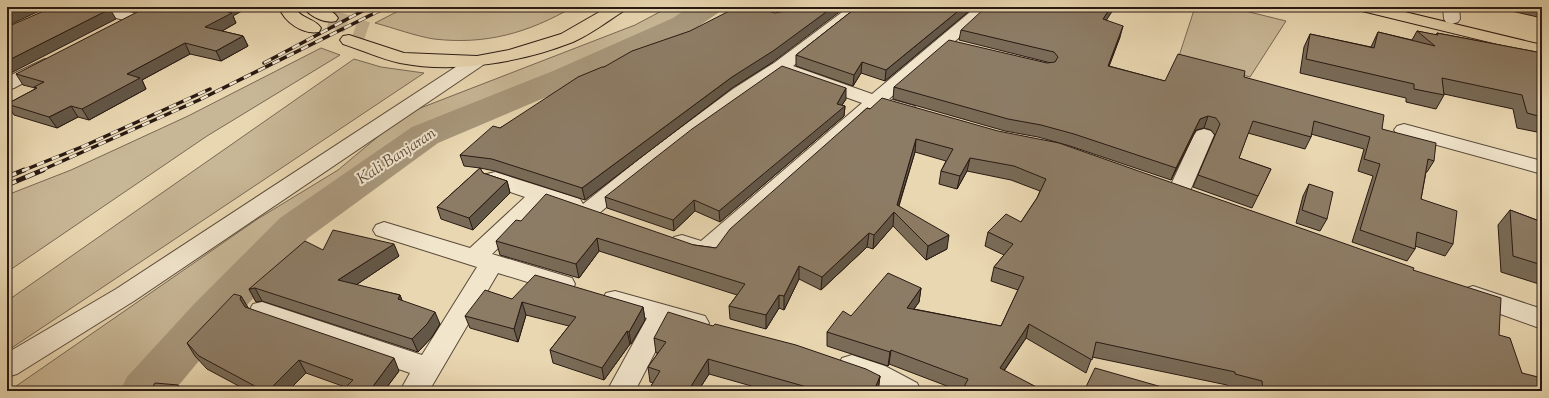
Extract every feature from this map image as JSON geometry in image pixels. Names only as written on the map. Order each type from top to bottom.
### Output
[{"type":"main road","points":[[287,7],[289,13],[314,28]]},
{"type":"main road","points":[[311,7],[330,18]]},
{"type":"main road","points":[[367,31],[410,45],[449,48],[478,48],[512,43],[541,34],[571,20],[592,7]]},
{"type":"main road","points":[[349,40],[402,58],[441,61],[477,61],[512,55],[567,38],[585,29],[619,7]]},
{"type":"main road","points":[[1364,7],[1542,50]]},
{"type":"main road","points":[[1400,7],[1451,13],[1542,39]]},
{"type":"street","points":[[92,7],[135,18]]},
{"type":"street","points":[[589,210],[654,157],[740,94],[780,67],[826,30],[860,7]]},
{"type":"street","points":[[661,236],[704,251],[875,101],[986,7]]},
{"type":"street","points":[[115,28],[152,10]]},
{"type":"street","points":[[944,43],[965,48]]},
{"type":"street","points":[[7,84],[61,56]]},
{"type":"street","points":[[7,366],[125,295],[477,61]]},
{"type":"street","points":[[780,67],[875,101],[926,115]]},
{"type":"street","points":[[1404,130],[1542,168]]},
{"type":"street","points":[[1179,191],[1204,135]]},
{"type":"street","points":[[495,179],[610,218]]},
{"type":"street","points":[[1157,184],[1201,199]]},
{"type":"street","points":[[414,391],[428,368],[483,260],[541,195]]},
{"type":"street","points":[[384,230],[662,314],[715,327]]},
{"type":"street","points":[[1452,287],[1542,319]]},
{"type":"street","points":[[262,311],[428,368]]},
{"type":"street","points":[[620,391],[662,314]]},
{"type":"street","points":[[833,360],[875,374],[907,391]]},
{"type":"shaded area","points":[[406,7],[573,7],[540,24],[523,30],[506,35],[471,40],[427,38],[375,23]]},
{"type":"shaded area","points":[[669,7],[708,7],[683,24],[564,78],[425,135],[294,228],[211,315],[145,391],[9,391],[256,220],[338,170],[405,114],[635,25]]},
{"type":"shaded area","points":[[1195,7],[1229,7],[1286,21],[1250,77],[1179,56]]},
{"type":"shaded area","points":[[321,48],[340,55],[207,136],[7,272],[7,195],[71,170],[188,116]]},
{"type":"shaded area","points":[[354,59],[381,67],[424,73],[7,351],[7,301]]},
{"type":"building","points":[[7,7],[21,7],[7,13]]},
{"type":"building","points":[[53,7],[101,7],[110,9],[7,61],[7,27]]},
{"type":"building","points":[[147,7],[227,7],[221,10],[232,13],[205,27],[243,36],[216,51],[185,43],[127,74],[140,78],[82,109],[71,106],[49,117],[7,104],[37,88],[34,87],[44,82],[16,74]]},
{"type":"building","points":[[737,7],[754,7],[775,13],[785,11],[789,7],[833,7],[773,51],[732,77],[582,188],[492,159],[460,155],[493,126],[500,128],[578,77],[604,67],[632,51],[690,31]]},
{"type":"building","points":[[857,7],[963,7],[886,70],[862,62],[854,75],[796,55]]},
{"type":"building","points":[[986,7],[1111,7],[1103,19],[1123,26],[1108,66],[1165,81],[1178,54],[1245,71],[1244,77],[1384,115],[1382,129],[1436,143],[1434,161],[1428,159],[1421,199],[1457,211],[1453,244],[1417,232],[1415,249],[1360,230],[1380,164],[1364,159],[1370,137],[1314,121],[1311,137],[1253,121],[1239,158],[1271,169],[1258,196],[1198,175],[1220,124],[1216,118],[1208,116],[1200,119],[1176,168],[1074,134],[1041,125],[1008,119],[894,87],[949,40],[1047,63],[1055,62],[1058,57],[1054,52],[961,30]]},
{"type":"building","points":[[1417,31],[1438,35],[1437,33],[1542,53],[1542,117],[1527,113],[1522,95],[1442,78],[1444,95],[1414,89],[1414,84],[1306,59],[1310,34],[1374,48],[1378,32],[1435,46]]},
{"type":"building","points":[[782,66],[846,88],[837,104],[845,106],[719,211],[694,200],[673,220],[605,197],[692,129]]},
{"type":"building","points":[[882,98],[998,131],[1059,143],[1414,268],[1413,270],[1501,298],[1499,335],[1510,338],[1522,373],[1542,378],[1542,391],[1263,391],[1262,381],[1235,374],[1235,372],[1096,342],[1092,360],[1029,324],[1000,368],[1044,391],[962,391],[968,379],[891,350],[890,352],[827,332],[843,311],[851,316],[888,273],[921,288],[907,308],[1001,326],[1024,277],[994,267],[1013,244],[988,232],[1006,214],[1021,222],[1037,198],[1046,179],[1014,166],[970,158],[960,176],[941,171],[953,149],[916,139],[897,205],[949,235],[928,246],[894,212],[874,235],[869,233],[822,277],[799,266],[784,296],[779,295],[766,315],[729,306],[745,284],[597,238],[576,264],[496,241],[516,220],[521,221],[546,194],[694,245],[716,248],[730,229],[867,108],[870,109]]},
{"type":"building","points":[[480,168],[483,173],[507,181],[469,218],[437,207]]},
{"type":"building","points":[[1309,184],[1333,192],[1327,219],[1302,210]]},
{"type":"building","points":[[1510,210],[1542,222],[1542,265],[1513,256]]},
{"type":"building","points":[[333,230],[394,244],[338,280],[400,295],[398,299],[435,312],[427,324],[412,339],[255,288],[249,289],[305,241],[323,250]]},
{"type":"building","points":[[535,275],[643,307],[629,332],[627,331],[602,368],[550,350],[576,317],[522,302],[514,329],[465,316],[485,290],[512,299]]},
{"type":"building","points":[[234,294],[241,296],[240,299],[245,307],[394,358],[371,389],[377,391],[342,391],[353,380],[299,360],[268,391],[264,391],[199,356],[187,343]]},
{"type":"building","points":[[668,312],[713,326],[715,324],[796,345],[866,369],[880,376],[874,391],[821,391],[708,359],[688,391],[648,391],[660,371],[648,367],[666,342],[654,338]]},
{"type":"building","points":[[1095,368],[1176,391],[1084,391]]},
{"type":"building","points":[[155,383],[178,385],[175,391],[150,391]]},
{"type":"waterway","name":"Kali Banjaran","points":[[145,391],[211,315],[294,228],[425,135],[564,78],[683,24],[708,7]]},
{"type":"tunnel","points":[[330,18],[367,31]]},
{"type":"railway","points":[[264,63],[370,7]]},
{"type":"railway","points":[[40,171],[199,100],[387,7]]},
{"type":"railway","points":[[22,171],[84,146],[210,89]]},
{"type":"railway","points":[[7,177],[24,170]]},
{"type":"railway","points":[[7,185],[43,170]]}]
